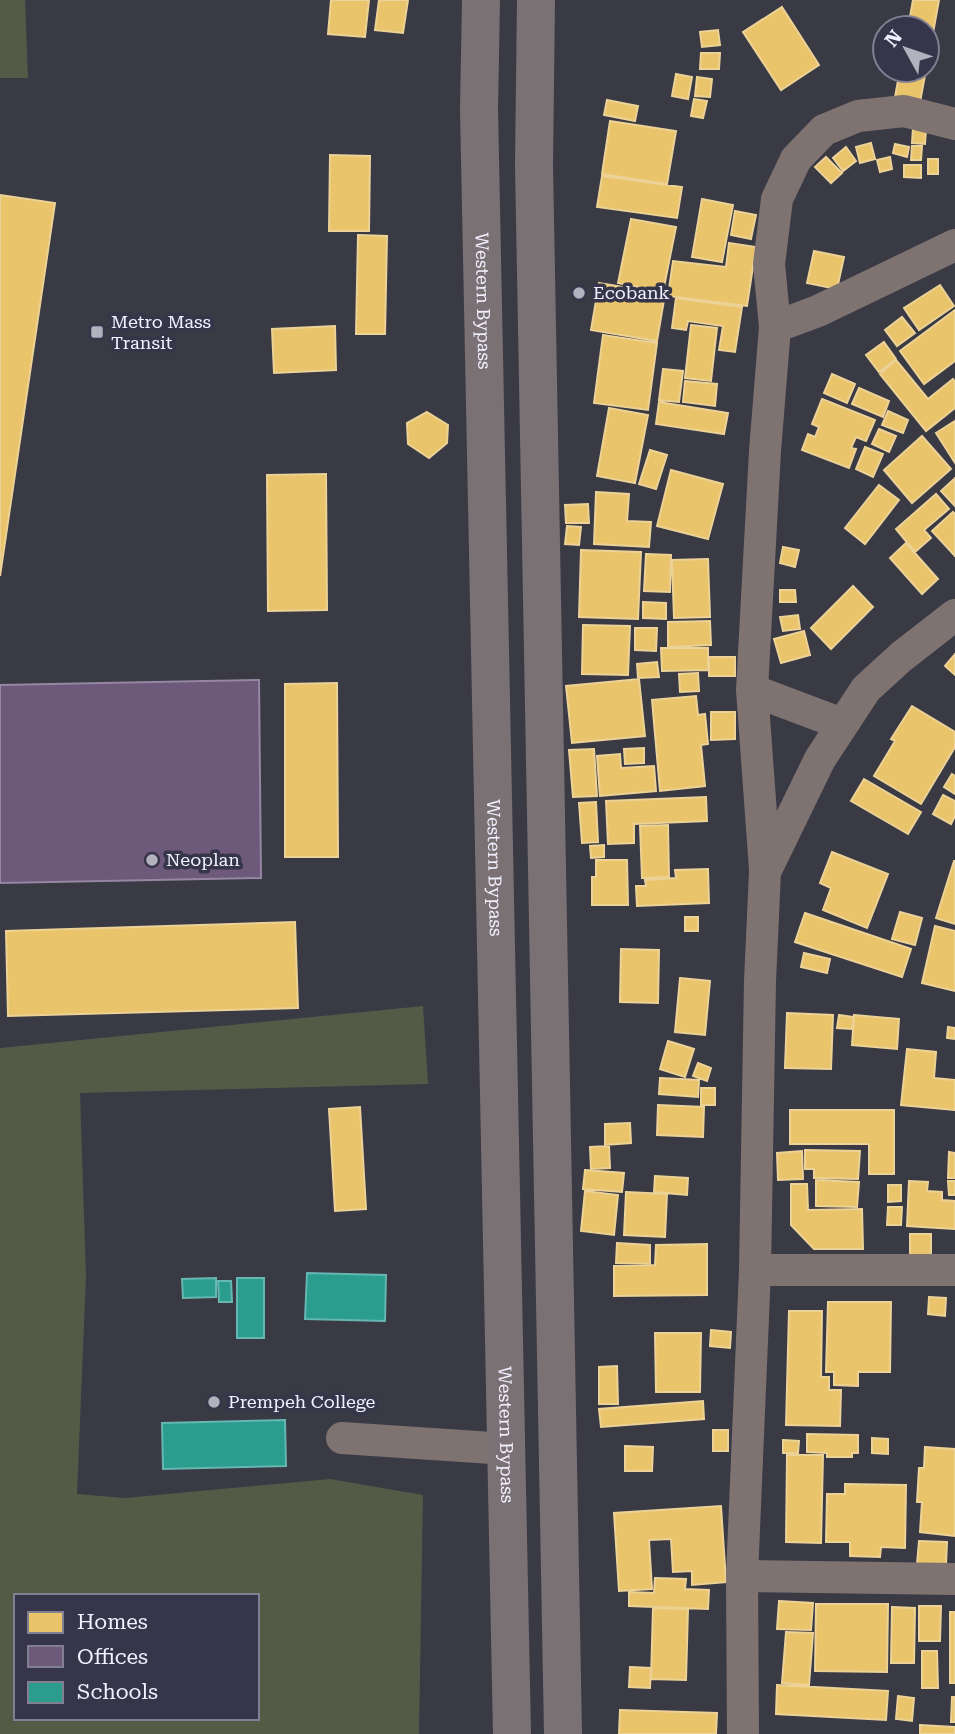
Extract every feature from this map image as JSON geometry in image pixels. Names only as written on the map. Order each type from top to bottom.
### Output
[{"type":"highway","name":"Western Bypass","points":[[481,0],[479,137],[512,1734]]},
{"type":"highway","points":[[536,0],[534,165],[563,1734]]},
{"type":"highway","points":[[481,56],[535,47]]},
{"type":"street","points":[[743,1734],[742,1576],[755,1270],[760,981],[765,872],[752,690],[765,451],[775,327],[769,264],[777,199],[796,159],[824,130],[858,116],[904,111],[955,124]]},
{"type":"street","points":[[775,327],[818,311],[955,245]]},
{"type":"street","points":[[765,872],[820,759],[866,689],[901,657],[955,615]]},
{"type":"street","points":[[752,690],[842,724]]},
{"type":"street","points":[[755,1270],[955,1270]]},
{"type":"street","points":[[342,1438],[507,1449]]},
{"type":"street","points":[[742,1576],[955,1578]]},
{"type":"green space","points":[[0,0],[25,0],[28,78],[0,78]]},
{"type":"green space","points":[[423,1006],[428,1084],[80,1093],[86,1276],[77,1494],[125,1498],[330,1479],[423,1495],[419,1734],[0,1734],[0,1048]]},
{"type":"building: Homes","points":[[331,0],[369,0],[365,37],[328,34]]},
{"type":"building: Homes","points":[[379,0],[408,0],[403,33],[375,30]]},
{"type":"building: Homes","points":[[913,0],[939,0],[936,14],[910,14]]},
{"type":"building: Homes","points":[[782,7],[819,65],[781,90],[743,32]]},
{"type":"building: Homes","points":[[718,30],[720,45],[702,47],[700,32]]},
{"type":"building: Homes","points":[[701,53],[720,53],[719,69],[700,69]]},
{"type":"building: Homes","points":[[676,74],[692,77],[688,99],[672,96]]},
{"type":"building: Homes","points":[[697,77],[712,79],[710,97],[695,96]]},
{"type":"building: Homes","points":[[897,84],[923,84],[920,102],[895,97]]},
{"type":"building: Homes","points":[[694,99],[707,101],[703,118],[691,116]]},
{"type":"building: Homes","points":[[607,100],[638,106],[635,121],[604,115]]},
{"type":"building: Homes","points":[[610,121],[676,131],[667,184],[602,174]]},
{"type":"building: Homes","points":[[913,128],[926,129],[925,144],[912,143]]},
{"type":"building: Homes","points":[[871,143],[875,159],[860,163],[856,147]]},
{"type":"building: Homes","points":[[895,144],[909,147],[907,157],[893,153]]},
{"type":"building: Homes","points":[[912,146],[922,146],[921,160],[911,160]]},
{"type":"building: Homes","points":[[846,147],[856,161],[843,171],[833,158]]},
{"type":"building: Homes","points":[[330,155],[370,156],[369,231],[329,231]]},
{"type":"building: Homes","points":[[826,157],[842,173],[831,183],[815,167]]},
{"type":"building: Homes","points":[[890,157],[892,169],[880,172],[877,160]]},
{"type":"building: Homes","points":[[928,159],[938,159],[938,174],[928,174]]},
{"type":"building: Homes","points":[[904,165],[921,165],[921,178],[904,177]]},
{"type":"building: Homes","points":[[602,176],[682,187],[677,218],[597,207]]},
{"type":"building: Homes","points":[[0,195],[55,203],[0,576]]},
{"type":"building: Homes","points":[[702,199],[733,205],[722,262],[692,257]]},
{"type":"building: Homes","points":[[735,211],[756,215],[751,239],[731,235]]},
{"type":"building: Homes","points":[[631,219],[676,227],[663,292],[618,283]]},
{"type":"building: Homes","points":[[358,235],[387,236],[385,334],[356,334]]},
{"type":"building: Homes","points":[[729,243],[756,247],[747,306],[668,296],[673,261],[726,267]]},
{"type":"building: Homes","points":[[814,251],[844,257],[837,289],[807,283]]},
{"type":"building: Homes","points":[[599,283],[665,294],[657,341],[591,330]]},
{"type":"building: Homes","points":[[940,285],[954,306],[919,330],[904,308]]},
{"type":"building: Homes","points":[[676,298],[742,307],[735,352],[719,350],[723,326],[688,321],[686,330],[672,328]]},
{"type":"building: Homes","points":[[955,310],[955,361],[924,384],[900,351]]},
{"type":"building: Homes","points":[[902,317],[915,333],[897,346],[885,330]]},
{"type":"building: Homes","points":[[691,325],[717,328],[711,381],[685,378]]},
{"type":"building: Homes","points":[[335,326],[336,370],[274,373],[272,329]]},
{"type":"building: Homes","points":[[603,335],[657,343],[648,410],[594,403]]},
{"type":"building: Homes","points":[[884,342],[896,359],[879,372],[866,355]]},
{"type":"building: Homes","points":[[896,360],[928,399],[953,379],[955,382],[955,408],[926,431],[880,374]]},
{"type":"building: Homes","points":[[663,369],[683,371],[679,402],[659,400]]},
{"type":"building: Homes","points":[[832,374],[855,384],[847,403],[824,393]]},
{"type":"building: Homes","points":[[685,381],[717,384],[715,406],[683,402]]},
{"type":"building: Homes","points":[[859,388],[889,401],[883,417],[852,404]]},
{"type":"building: Homes","points":[[822,399],[875,420],[866,441],[856,437],[851,448],[856,449],[849,468],[802,450],[808,434],[815,437],[819,427],[812,424]]},
{"type":"building: Homes","points":[[659,402],[728,413],[724,434],[656,424]]},
{"type":"building: Homes","points":[[609,408],[648,415],[635,483],[597,476]]},
{"type":"building: Homes","points":[[888,411],[908,420],[903,433],[882,425]]},
{"type":"building: Homes","points":[[427,412],[448,425],[447,443],[429,458],[408,444],[407,423]]},
{"type":"building: Homes","points":[[955,421],[955,463],[936,433]]},
{"type":"building: Homes","points":[[879,429],[896,436],[889,452],[872,444]]},
{"type":"building: Homes","points":[[922,436],[951,469],[912,503],[884,470]]},
{"type":"building: Homes","points":[[865,447],[883,454],[873,477],[856,469]]},
{"type":"building: Homes","points":[[650,450],[667,455],[656,489],[639,484]]},
{"type":"building: Homes","points":[[671,470],[723,484],[708,539],[657,526]]},
{"type":"building: Homes","points":[[326,474],[327,610],[268,611],[267,475]]},
{"type":"building: Homes","points":[[955,478],[955,506],[941,491]]},
{"type":"building: Homes","points":[[879,485],[899,500],[865,544],[845,528]]},
{"type":"building: Homes","points":[[596,492],[629,494],[627,521],[651,522],[649,547],[594,544]]},
{"type":"building: Homes","points":[[936,494],[949,509],[924,530],[931,538],[915,552],[896,529]]},
{"type":"building: Homes","points":[[588,504],[589,523],[566,523],[565,505]]},
{"type":"building: Homes","points":[[953,512],[955,514],[955,556],[932,531]]},
{"type":"building: Homes","points":[[567,526],[581,527],[579,545],[565,544]]},
{"type":"building: Homes","points":[[906,543],[938,579],[922,594],[890,558]]},
{"type":"building: Homes","points":[[783,547],[799,550],[795,567],[780,563]]},
{"type":"building: Homes","points":[[581,550],[641,552],[638,619],[579,617]]},
{"type":"building: Homes","points":[[646,554],[671,555],[670,592],[644,591]]},
{"type":"building: Homes","points":[[708,559],[710,617],[674,618],[672,560]]},
{"type":"building: Homes","points":[[853,586],[873,607],[831,649],[811,628]]},
{"type":"building: Homes","points":[[780,590],[795,590],[796,602],[780,602]]},
{"type":"building: Homes","points":[[643,602],[666,603],[666,619],[643,618]]},
{"type":"building: Homes","points":[[798,615],[800,629],[783,631],[780,617]]},
{"type":"building: Homes","points":[[710,621],[711,645],[668,647],[668,622]]},
{"type":"building: Homes","points":[[583,625],[630,626],[628,675],[582,674]]},
{"type":"building: Homes","points":[[635,628],[657,628],[656,651],[635,650]]},
{"type":"building: Homes","points":[[804,631],[810,655],[781,663],[774,639]]},
{"type":"building: Homes","points":[[661,648],[708,648],[708,670],[662,671]]},
{"type":"building: Homes","points":[[955,654],[955,675],[945,666]]},
{"type":"building: Homes","points":[[709,657],[735,657],[735,676],[709,676]]},
{"type":"building: Homes","points":[[657,662],[659,677],[638,678],[637,664]]},
{"type":"building: Homes","points":[[698,673],[699,691],[680,692],[679,674]]},
{"type":"building: Homes","points":[[639,679],[645,736],[572,743],[566,686]]},
{"type":"building: Homes","points":[[337,683],[338,857],[285,857],[285,684]]},
{"type":"building: Homes","points":[[696,696],[698,715],[705,714],[708,744],[701,745],[705,786],[660,791],[652,700]]},
{"type":"building: Homes","points":[[912,706],[955,732],[955,747],[921,804],[874,776],[895,741],[891,739]]},
{"type":"building: Homes","points":[[711,712],[735,712],[735,739],[711,740]]},
{"type":"building: Homes","points":[[644,748],[644,763],[625,764],[624,749]]},
{"type":"building: Homes","points":[[594,749],[597,796],[573,797],[569,750]]},
{"type":"building: Homes","points":[[620,754],[621,768],[654,766],[656,791],[600,796],[597,756]]},
{"type":"building: Homes","points":[[952,774],[955,776],[955,794],[944,787]]},
{"type":"building: Homes","points":[[864,779],[921,812],[908,834],[851,801]]},
{"type":"building: Homes","points":[[943,795],[955,801],[955,816],[951,824],[933,814]]},
{"type":"building: Homes","points":[[706,797],[707,821],[634,824],[634,843],[608,844],[606,801]]},
{"type":"building: Homes","points":[[596,802],[598,842],[582,843],[579,803]]},
{"type":"building: Homes","points":[[668,825],[669,877],[642,878],[640,826]]},
{"type":"building: Homes","points":[[604,845],[604,857],[591,858],[590,846]]},
{"type":"building: Homes","points":[[832,852],[888,874],[867,928],[823,910],[831,888],[820,883]]},
{"type":"building: Homes","points":[[596,860],[627,860],[628,905],[592,905],[592,877],[596,877]]},
{"type":"building: Homes","points":[[955,861],[955,924],[936,918]]},
{"type":"building: Homes","points":[[708,869],[709,903],[637,906],[636,886],[646,886],[645,880],[676,878],[675,870]]},
{"type":"building: Homes","points":[[900,912],[922,918],[915,945],[892,939]]},
{"type":"building: Homes","points":[[805,913],[911,949],[902,977],[795,942]]},
{"type":"building: Homes","points":[[685,917],[698,917],[698,931],[685,931]]},
{"type":"building: Homes","points":[[295,922],[298,1008],[8,1016],[6,931]]},
{"type":"building: Homes","points":[[935,926],[955,931],[955,991],[922,983]]},
{"type":"building: Homes","points":[[621,949],[659,950],[658,1003],[620,1002]]},
{"type":"building: Homes","points":[[804,953],[830,959],[827,973],[801,967]]},
{"type":"building: Homes","points":[[680,978],[710,981],[705,1035],[675,1032]]},
{"type":"building: Homes","points":[[787,1013],[833,1015],[831,1069],[785,1068]]},
{"type":"building: Homes","points":[[839,1015],[854,1017],[852,1029],[837,1028]]},
{"type":"building: Homes","points":[[854,1015],[899,1019],[897,1049],[852,1045]]},
{"type":"building: Homes","points":[[948,1027],[955,1028],[955,1039],[947,1038]]},
{"type":"building: Homes","points":[[668,1041],[694,1049],[685,1077],[660,1069]]},
{"type":"building: Homes","points":[[907,1049],[936,1052],[934,1078],[955,1080],[955,1110],[901,1105]]},
{"type":"building: Homes","points":[[698,1063],[711,1068],[707,1081],[693,1076]]},
{"type":"building: Homes","points":[[660,1078],[699,1080],[698,1097],[659,1094]]},
{"type":"building: Homes","points":[[701,1088],[715,1088],[715,1105],[701,1105]]},
{"type":"building: Homes","points":[[658,1105],[704,1107],[703,1137],[657,1135]]},
{"type":"building: Homes","points":[[360,1107],[366,1209],[335,1211],[329,1109]]},
{"type":"building: Homes","points":[[790,1110],[894,1110],[894,1174],[869,1174],[869,1144],[790,1144]]},
{"type":"building: Homes","points":[[630,1123],[631,1143],[605,1145],[605,1124]]},
{"type":"building: Homes","points":[[609,1146],[610,1168],[591,1169],[590,1147]]},
{"type":"building: Homes","points":[[805,1150],[860,1151],[858,1179],[814,1178],[814,1169],[805,1169]]},
{"type":"building: Homes","points":[[802,1151],[803,1179],[778,1180],[777,1153]]},
{"type":"building: Homes","points":[[949,1152],[955,1153],[955,1178],[948,1178]]},
{"type":"building: Homes","points":[[585,1170],[624,1173],[622,1192],[583,1189]]},
{"type":"building: Homes","points":[[655,1176],[688,1178],[687,1195],[654,1192]]},
{"type":"building: Homes","points":[[816,1180],[859,1182],[857,1207],[816,1206]]},
{"type":"building: Homes","points":[[909,1181],[928,1182],[927,1191],[942,1192],[942,1200],[955,1201],[955,1229],[907,1226]]},
{"type":"building: Homes","points":[[948,1181],[955,1181],[955,1195],[949,1195]]},
{"type":"building: Homes","points":[[791,1184],[807,1184],[808,1210],[862,1209],[863,1249],[814,1249],[791,1225]]},
{"type":"building: Homes","points":[[888,1185],[901,1185],[901,1201],[888,1202]]},
{"type":"building: Homes","points":[[585,1191],[618,1195],[614,1235],[581,1231]]},
{"type":"building: Homes","points":[[626,1192],[667,1194],[665,1237],[624,1235]]},
{"type":"building: Homes","points":[[888,1207],[902,1207],[901,1225],[887,1225]]},
{"type":"building: Homes","points":[[910,1234],[931,1234],[931,1258],[910,1259]]},
{"type":"building: Homes","points":[[617,1243],[650,1245],[650,1264],[616,1263]]},
{"type":"building: Homes","points":[[707,1244],[707,1295],[614,1296],[614,1266],[655,1265],[656,1245]]},
{"type":"building: Homes","points":[[929,1297],[946,1298],[945,1316],[928,1314]]},
{"type":"building: Homes","points":[[828,1302],[891,1302],[890,1372],[858,1372],[858,1386],[834,1385],[834,1372],[826,1372]]},
{"type":"building: Homes","points":[[789,1311],[822,1311],[821,1377],[829,1377],[829,1390],[841,1390],[840,1426],[786,1425]]},
{"type":"building: Homes","points":[[711,1330],[731,1332],[730,1348],[710,1346]]},
{"type":"building: Homes","points":[[655,1333],[701,1333],[700,1392],[656,1392]]},
{"type":"building: Homes","points":[[617,1366],[618,1404],[599,1404],[599,1367]]},
{"type":"building: Homes","points":[[703,1401],[704,1419],[601,1427],[599,1409]]},
{"type":"building: Homes","points":[[713,1430],[728,1430],[728,1451],[713,1451]]},
{"type":"building: Homes","points":[[807,1434],[858,1435],[858,1453],[852,1453],[852,1457],[827,1457],[827,1453],[807,1452]]},
{"type":"building: Homes","points":[[872,1438],[888,1439],[888,1454],[872,1453]]},
{"type":"building: Homes","points":[[783,1440],[799,1441],[798,1453],[783,1453]]},
{"type":"building: Homes","points":[[625,1446],[653,1447],[652,1471],[625,1471]]},
{"type":"building: Homes","points":[[925,1447],[955,1449],[955,1536],[920,1532],[922,1502],[917,1502],[919,1468],[924,1468]]},
{"type":"building: Homes","points":[[787,1455],[823,1455],[821,1543],[786,1542]]},
{"type":"building: Homes","points":[[845,1484],[906,1485],[905,1548],[881,1547],[880,1557],[850,1556],[850,1542],[826,1542],[827,1494],[845,1494]]},
{"type":"building: Homes","points":[[721,1506],[726,1582],[692,1585],[692,1571],[673,1572],[671,1539],[649,1540],[652,1589],[619,1591],[614,1513]]},
{"type":"building: Homes","points":[[919,1541],[947,1542],[946,1565],[917,1564]]},
{"type":"building: Homes","points":[[655,1578],[686,1579],[685,1589],[709,1590],[708,1609],[629,1606],[629,1592],[654,1593]]},
{"type":"building: Homes","points":[[779,1601],[813,1603],[811,1630],[777,1629]]},
{"type":"building: Homes","points":[[816,1604],[888,1604],[887,1672],[815,1671]]},
{"type":"building: Homes","points":[[919,1606],[941,1606],[940,1641],[919,1641]]},
{"type":"building: Homes","points":[[892,1607],[915,1608],[914,1663],[891,1663]]},
{"type":"building: Homes","points":[[653,1608],[688,1609],[686,1680],[651,1679]]},
{"type":"building: Homes","points":[[950,1612],[955,1612],[955,1683],[950,1683]]},
{"type":"building: Homes","points":[[786,1632],[813,1633],[809,1685],[782,1683]]},
{"type":"building: Homes","points":[[922,1651],[937,1651],[938,1688],[922,1688]]},
{"type":"building: Homes","points":[[630,1667],[651,1668],[650,1688],[629,1687]]},
{"type":"building: Homes","points":[[777,1685],[888,1691],[886,1720],[776,1714]]},
{"type":"building: Homes","points":[[898,1696],[914,1698],[912,1721],[896,1719]]},
{"type":"building: Homes","points":[[952,1697],[955,1697],[955,1722],[951,1722]]},
{"type":"building: Homes","points":[[620,1710],[717,1713],[716,1734],[619,1734]]},
{"type":"building: Homes","points":[[920,1725],[955,1727],[955,1734],[920,1734]]},
{"type":"building: Offices","points":[[259,680],[261,878],[0,883],[0,685]]},
{"type":"building: Schools","points":[[307,1273],[386,1275],[385,1321],[305,1319]]},
{"type":"building: Schools","points":[[216,1278],[216,1297],[183,1298],[182,1279]]},
{"type":"building: Schools","points":[[237,1278],[264,1278],[264,1338],[237,1338]]},
{"type":"building: Schools","points":[[218,1281],[231,1281],[232,1302],[219,1302]]},
{"type":"building: Schools","points":[[285,1420],[286,1466],[163,1469],[162,1423]]},
{"type":"place","name":"Ecobank","points":[[579,293]]},
{"type":"place","name":"Metro Mass Transit","points":[[97,332]]},
{"type":"place","name":"Neoplan","points":[[152,860]]},
{"type":"place","name":"Prempeh College","points":[[214,1402]]}]
